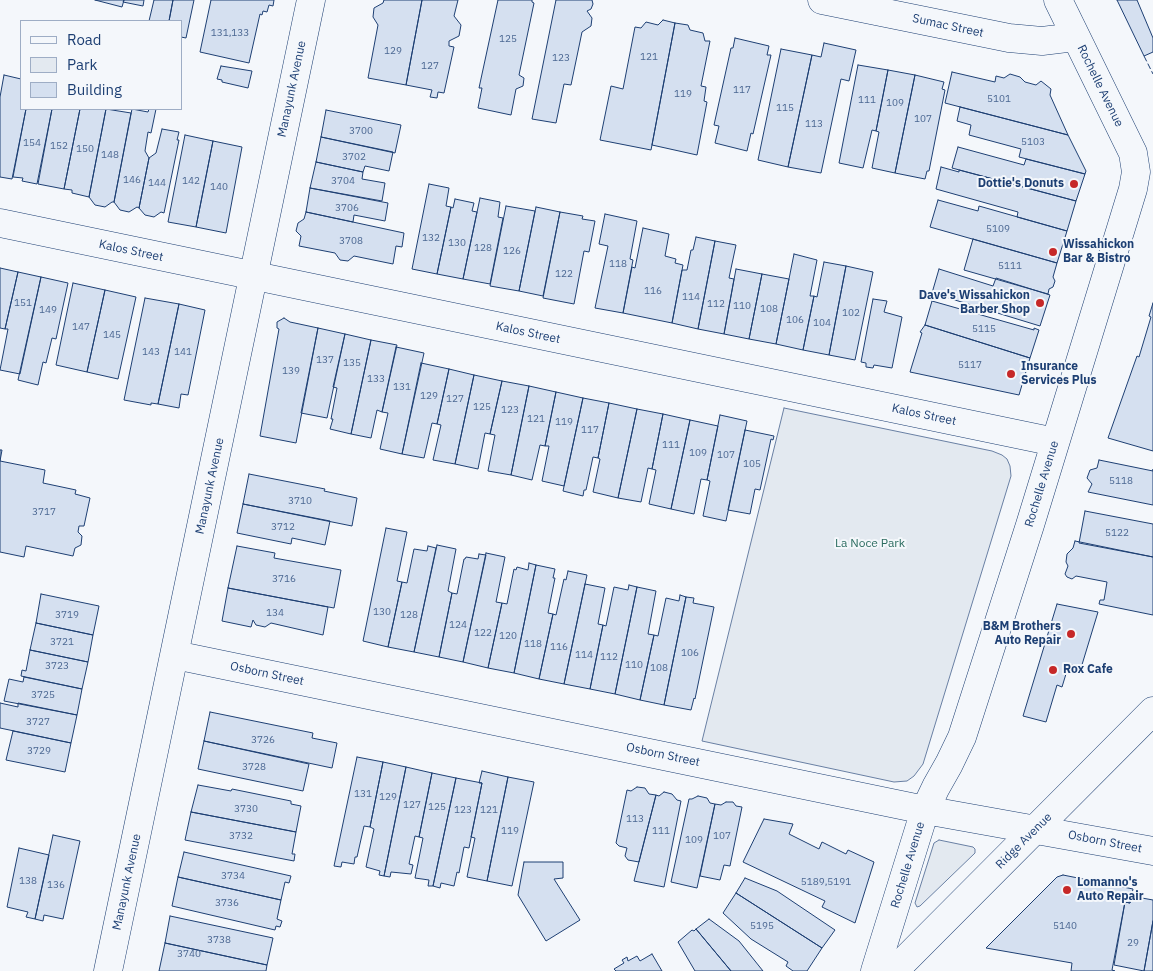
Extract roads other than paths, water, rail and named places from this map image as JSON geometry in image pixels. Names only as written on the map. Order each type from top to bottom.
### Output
[{"type":"street","name":"Manayunk Avenue","points":[[108,971],[311,0]]},
{"type":"street","name":"Sumac Street","points":[[822,0],[1009,38],[1042,41],[1075,37]]},
{"type":"street","name":"Rochelle Avenue","points":[[875,971],[926,810],[962,737],[1134,189],[1136,172],[1133,154],[1058,0]]},
{"type":"street","name":"Kalos Street","points":[[0,223],[1055,442]]},
{"type":"street","name":"Osborn Street","points":[[174,655],[926,810],[1153,851]]},
{"type":"street","name":"Ridge Avenue","points":[[894,971],[1153,711]]},
{"type":"place","name":"Dottie's Donuts","points":[[1074,184]]},
{"type":"place","name":"Wissahickon Bar & Bistro","points":[[1053,252]]},
{"type":"place","name":"Dave's Wissahickon Barber Shop","points":[[1040,303]]},
{"type":"place","name":"Insurance Services Plus","points":[[1011,374]]},
{"type":"place","name":"B&M Brothers Auto Repair","points":[[1071,634]]},
{"type":"place","name":"Rox Cafe","points":[[1053,670]]},
{"type":"place","name":"Lomanno's Auto Repair","points":[[1067,890]]},
{"type":"park label","name":"La Noce Park","points":[[870,544]]}]
